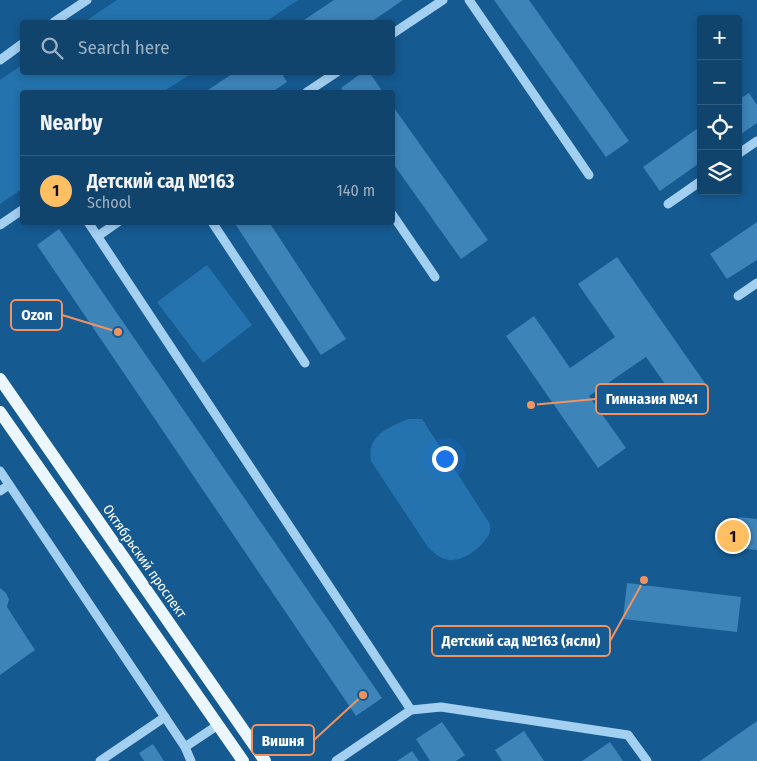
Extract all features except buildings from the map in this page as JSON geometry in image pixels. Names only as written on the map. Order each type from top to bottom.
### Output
[{"type":"main road","name":"Октябрьский проспект","points":[[0,379],[265,761]]},
{"type":"main road","points":[[0,412],[243,761]]},
{"type":"street","points":[[57,20],[87,0]]},
{"type":"street","points":[[395,32],[442,0]]},
{"type":"street","points":[[469,0],[589,175]]},
{"type":"street","points":[[0,60],[20,45]]},
{"type":"street","points":[[312,90],[333,75]]},
{"type":"street","points":[[742,151],[757,141]]},
{"type":"street","points":[[668,204],[697,184]]},
{"type":"street","points":[[0,225],[20,211]]},
{"type":"street","points":[[395,218],[435,277]]},
{"type":"street","points":[[90,225],[411,710]]},
{"type":"street","points":[[98,236],[114,225]]},
{"type":"street","points":[[214,225],[305,363]]},
{"type":"street","points":[[738,296],[757,283]]},
{"type":"street","points":[[0,472],[185,747],[191,761]]},
{"type":"street","points":[[0,491],[9,485]]},
{"type":"street","points":[[336,761],[411,710],[441,706],[628,736],[647,761]]},
{"type":"street","points":[[100,761],[165,717]]},
{"type":"street","points":[[185,747],[218,725]]},
{"type":"shaded area","points":[[117,0],[298,0],[268,20],[87,20]]},
{"type":"shaded area","points":[[20,66],[20,75],[189,75],[166,90],[20,90],[20,190],[0,204],[0,80]]},
{"type":"shaded area","points":[[207,265],[252,325],[203,363],[157,302]]},
{"type":"shaded area","points":[[409,419],[422,419],[490,524],[490,533],[485,541],[471,553],[460,559],[445,559],[428,547],[371,461],[371,448],[377,437],[392,426]]},
{"type":"place","name":"Ozon","points":[[118,332]]},
{"type":"place","name":"Гимназия №41","points":[[531,405]]},
{"type":"place","name":"Детский сад №163","points":[[733,536]]},
{"type":"place","name":"Детский сад №163 (ясли)","points":[[644,580]]},
{"type":"place","name":"Вишня","points":[[363,695]]}]
